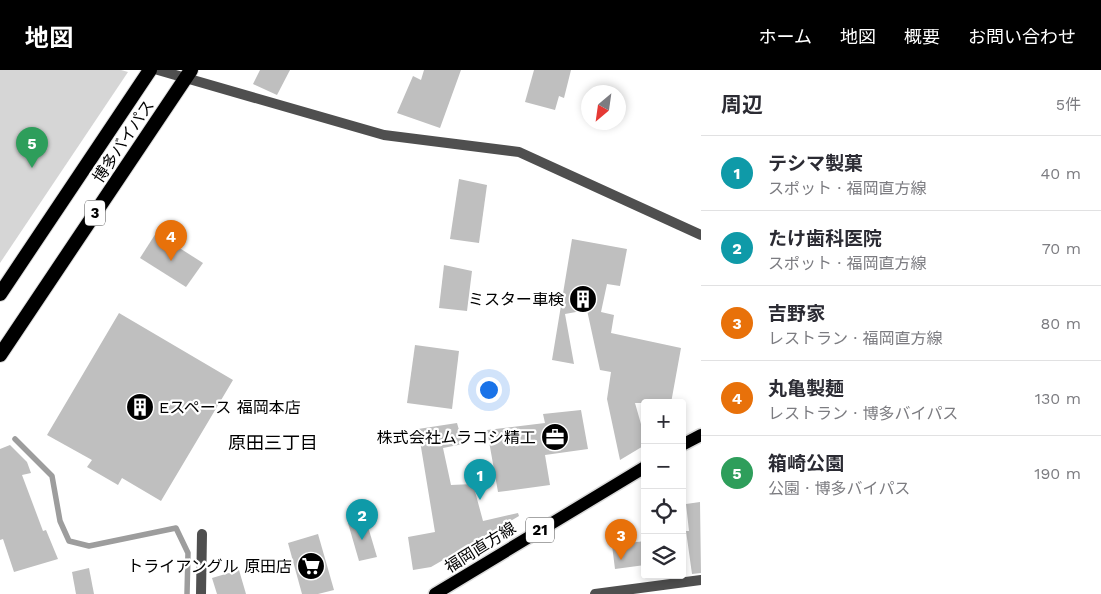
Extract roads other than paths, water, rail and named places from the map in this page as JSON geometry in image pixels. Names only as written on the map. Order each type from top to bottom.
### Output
[{"type":"highway","name":"博多バイパス","points":[[0,294],[150,70]]},
{"type":"highway","name":"博多バイパス","points":[[0,355],[188,74]]},
{"type":"main road","points":[[684,444],[701,434]]},
{"type":"main road","name":"福岡直方線","points":[[435,594],[641,469]]},
{"type":"street","points":[[158,70],[188,74],[384,135],[519,152],[701,236]]},
{"type":"street","points":[[201,594],[202,534]]},
{"type":"street","points":[[595,594],[701,580]]},
{"type":"waterway","points":[[15,439],[52,476],[60,521],[69,541],[89,546],[176,528],[188,553],[187,594]]},
{"type":"place","name":"箱崎公園","points":[[32,168]]},
{"type":"place","name":"丸亀製麺","points":[[171,261]]},
{"type":"place","name":"ミスター車検","points":[[583,299]]},
{"type":"place","name":"Eスペース 福岡本店","points":[[140,407]]},
{"type":"place","name":"株式会社ムラコシ精工","points":[[555,437]]},
{"type":"place","name":"テシマ製菓","points":[[480,500]]},
{"type":"place","name":"たけ歯科医院","points":[[362,540]]},
{"type":"place","name":"吉野家","points":[[621,560]]},
{"type":"place","name":"トライアングル 原田店","points":[[311,566]]},
{"type":"district","name":"原田三丁目","points":[[273,443]]}]
